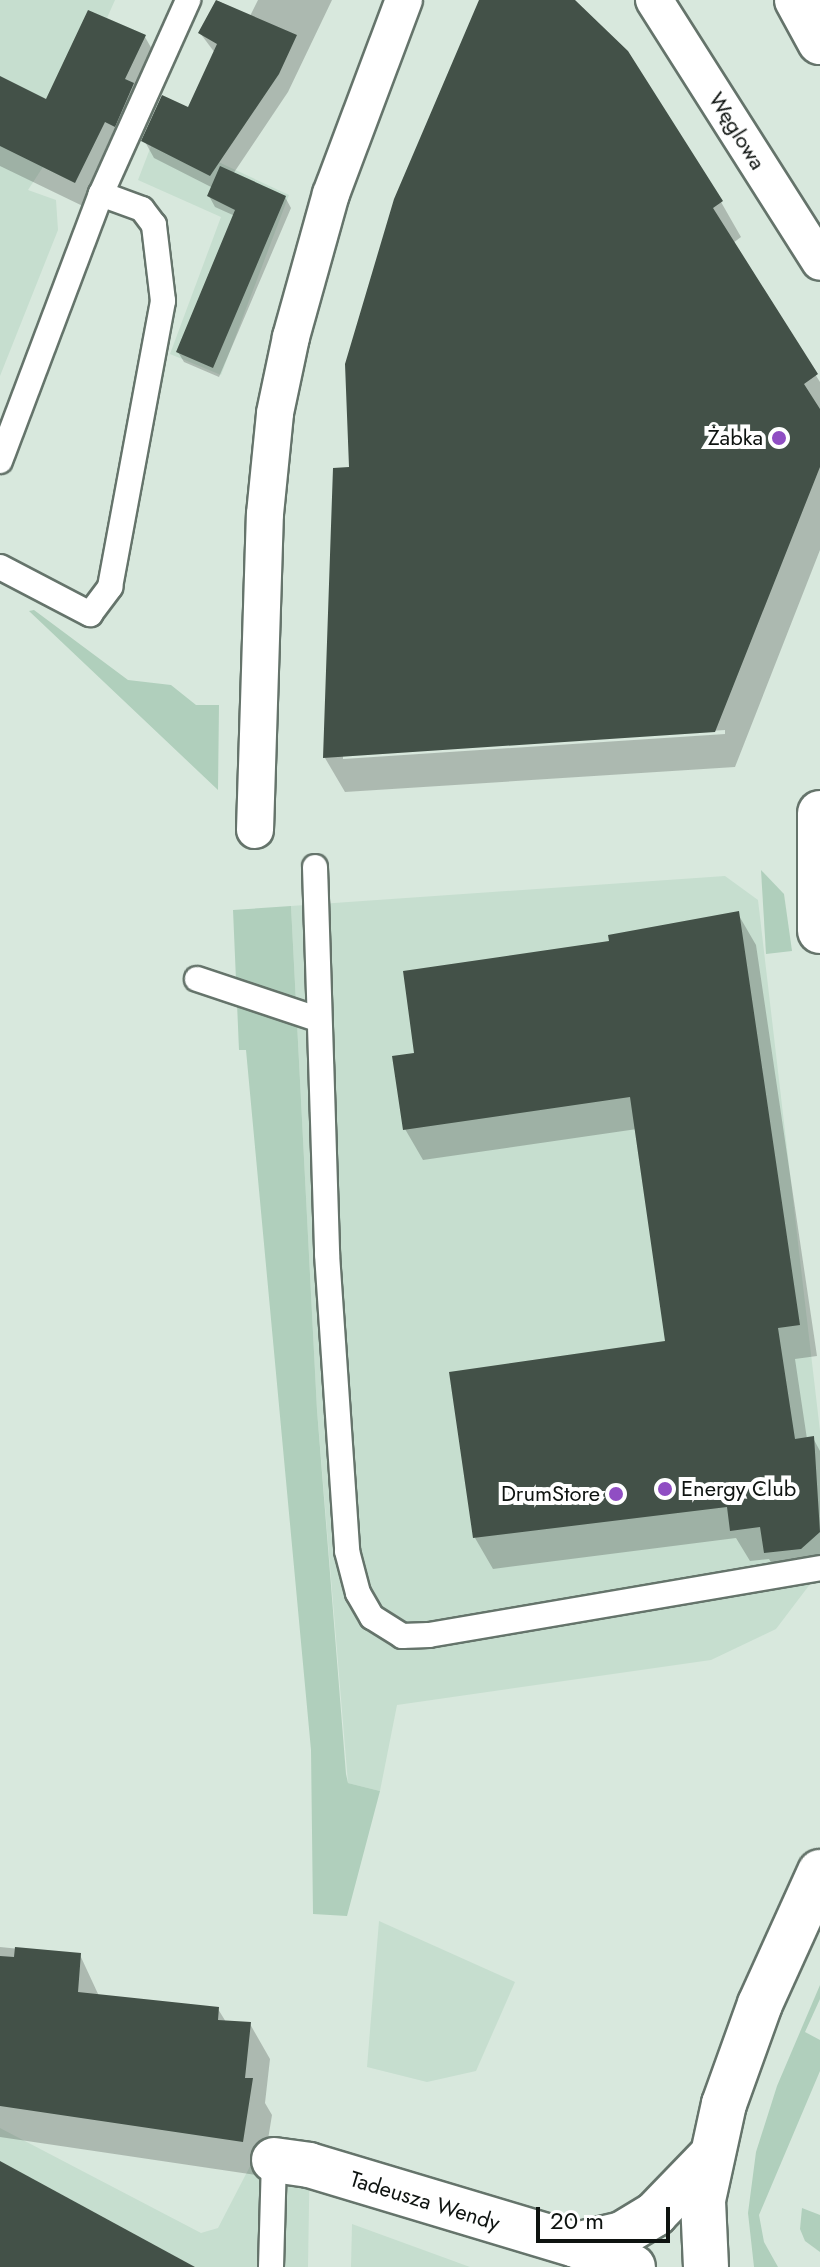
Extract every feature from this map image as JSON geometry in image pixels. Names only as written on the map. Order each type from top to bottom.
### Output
[{"type":"street","points":[[255,830],[265,514],[275,413],[331,194],[404,0]]},
{"type":"street","name":"Węglowa","points":[[654,0],[820,262]]},
{"type":"street","points":[[797,0],[820,42]]},
{"type":"street","points":[[820,813],[820,931]]},
{"type":"street","points":[[706,2267],[703,2200],[710,2157],[760,2004],[820,1872]]},
{"type":"street","points":[[576,2245],[622,2234],[655,2214],[710,2157]]},
{"type":"street","name":"Tadeusza Wendy","points":[[274,2160],[309,2165],[576,2245],[633,2267]]},
{"type":"lane","points":[[0,461],[101,194],[188,0]]},
{"type":"lane","points":[[0,567],[90,614],[110,587],[163,301],[154,225],[142,209],[101,194]]},
{"type":"lane","points":[[315,867],[317,1019],[347,1551],[358,1593],[372,1617],[402,1636],[429,1635],[820,1568]]},
{"type":"lane","points":[[197,979],[317,1019]]},
{"type":"lane","points":[[271,2267],[274,2160]]},
{"type":"shaded area","points":[[0,0],[115,0],[107,18],[146,35],[75,183],[43,167],[28,190],[56,200],[58,230],[0,376]]},
{"type":"shaded area","points":[[156,133],[289,195],[221,375],[170,354],[221,217],[138,180]]},
{"type":"shaded area","points":[[34,610],[128,680],[171,685],[196,705],[219,705],[218,790],[29,611]]},
{"type":"shaded area","points":[[761,870],[784,894],[792,951],[766,954]]},
{"type":"shaded area","points":[[725,876],[758,900],[820,1431],[820,1571],[776,1629],[711,1660],[397,1705],[380,1791],[348,1783],[317,1410],[291,906]]},
{"type":"shaded area","points":[[291,906],[317,1410],[346,1774],[348,1783],[380,1791],[347,1916],[313,1914],[311,1750],[246,1050],[239,1050],[233,910]]},
{"type":"shaded area","points":[[379,1921],[515,1982],[476,2071],[427,2082],[367,2067]]},
{"type":"shaded area","points":[[820,1985],[820,1999],[805,2032],[820,2040],[820,2071],[759,2215],[764,2242],[778,2267],[754,2267],[748,2213],[756,2152],[777,2086]]},
{"type":"shaded area","points":[[0,2128],[201,2233],[218,2228],[258,2151],[310,2143],[308,2267],[0,2267]]},
{"type":"shaded area","points":[[802,2208],[820,2215],[820,2252],[805,2241],[800,2229]]},
{"type":"shaded area","points":[[352,2224],[470,2267],[351,2267]]},
{"type":"building","points":[[216,0],[297,35],[279,74],[210,176],[141,141],[162,95],[188,107],[217,44],[198,33]]},
{"type":"building","points":[[479,0],[575,0],[628,51],[723,201],[713,208],[818,374],[804,384],[820,409],[820,467],[715,732],[323,758],[333,468],[349,467],[345,364],[394,199]]},
{"type":"building","points":[[88,10],[146,35],[125,79],[134,83],[115,127],[105,122],[75,183],[0,146],[0,76],[46,99]]},
{"type":"building","points":[[220,166],[286,196],[213,368],[176,352],[235,210],[207,196]]},
{"type":"building","points":[[739,911],[800,1325],[778,1328],[795,1439],[814,1436],[820,1532],[801,1549],[764,1553],[760,1527],[730,1531],[727,1507],[473,1538],[449,1372],[665,1341],[630,1097],[403,1130],[392,1056],[414,1053],[403,971],[609,941],[608,935]]},
{"type":"building","points":[[15,1947],[81,1953],[78,1992],[219,2007],[218,2020],[251,2022],[245,2078],[253,2078],[243,2142],[0,2106],[0,1956],[14,1957]]},
{"type":"building","points":[[0,2161],[195,2267],[0,2267]]},
{"type":"place","name":"Żabka","points":[[779,438]]},
{"type":"place","name":"Energy Club","points":[[665,1489]]},
{"type":"place","name":"DrumStore","points":[[616,1494]]}]
